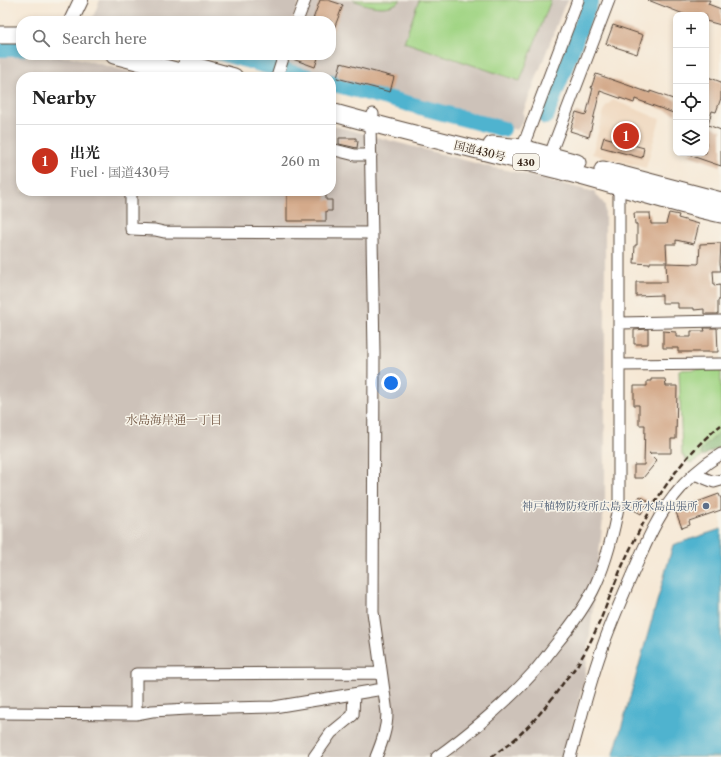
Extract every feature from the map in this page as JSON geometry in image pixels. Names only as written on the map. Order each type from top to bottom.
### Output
[{"type":"highway","points":[[0,26],[16,26]]},
{"type":"highway","points":[[0,35],[16,35]]},
{"type":"highway","points":[[133,60],[180,72]]},
{"type":"highway","points":[[170,60],[213,72]]},
{"type":"highway","name":"国道430号","points":[[336,105],[372,118]]},
{"type":"highway","name":"国道430号","points":[[336,113],[372,118],[493,145],[519,154],[619,181],[721,214]]},
{"type":"highway","name":"国道430号","points":[[619,181],[721,201]]},
{"type":"main road","points":[[73,16],[81,0]]},
{"type":"street","points":[[299,16],[305,0]]},
{"type":"street","points":[[519,154],[578,0]]},
{"type":"street","points":[[548,161],[609,0]]},
{"type":"street","points":[[279,72],[283,60]]},
{"type":"street","points":[[372,118],[371,155],[374,353],[373,612],[387,725],[376,757]]},
{"type":"street","points":[[336,150],[354,155],[371,155]]},
{"type":"street","points":[[437,757],[487,718],[531,675],[577,616],[595,585],[611,542],[619,502],[619,181]]},
{"type":"street","points":[[131,196],[131,229],[164,232],[372,233]]},
{"type":"street","points":[[619,323],[721,322]]},
{"type":"street","points":[[620,366],[721,364]]},
{"type":"street","points":[[570,757],[604,644],[652,530],[673,496],[694,474],[721,454]]},
{"type":"street","points":[[694,474],[714,482],[721,480]]},
{"type":"street","points":[[136,714],[136,674],[381,673]]},
{"type":"street","points":[[0,713],[136,714],[152,711],[188,709],[274,707],[383,689]]},
{"type":"street","points":[[314,757],[331,733],[353,715],[354,694]]},
{"type":"shaded area","points":[[100,0],[300,0],[294,16],[93,16]]},
{"type":"shaded area","points":[[310,0],[569,0],[564,6],[523,113],[524,118],[517,130],[336,81],[336,72],[301,72],[285,68],[288,60],[336,60],[336,16],[304,16]]},
{"type":"shaded area","points":[[0,56],[16,56],[16,60],[84,60],[131,72],[16,72],[16,196],[336,196],[336,126],[494,168],[594,192],[605,205],[605,501],[585,677],[564,757],[0,757]]},
{"type":"shaded area","points":[[259,60],[278,60],[276,65]]},
{"type":"shaded area","points":[[613,100],[660,119],[646,168],[592,154],[605,107]]},
{"type":"green space","points":[[353,0],[401,0],[390,6],[378,7]]},
{"type":"green space","points":[[419,0],[551,0],[520,81],[404,42]]},
{"type":"green space","points":[[721,368],[721,446],[691,463],[688,462],[682,454],[679,370]]},
{"type":"green space","points":[[721,431],[721,446],[703,456],[701,455],[701,450]]},
{"type":"water","points":[[721,529],[721,757],[613,757],[673,545]]},
{"type":"building","points":[[320,0],[328,0],[343,5],[336,23],[336,16],[314,16]]},
{"type":"building","points":[[648,0],[710,0],[708,4],[721,9],[721,25],[709,22],[709,12],[678,12]]},
{"type":"building","points":[[613,25],[643,35],[637,54],[606,44]]},
{"type":"building","points":[[296,60],[317,60],[315,67]]},
{"type":"building","points":[[341,63],[394,77],[390,92],[337,78]]},
{"type":"building","points":[[596,74],[650,93],[650,91],[673,99],[673,113],[635,99],[634,103],[600,91],[589,137],[570,131],[576,112],[586,115],[593,88],[591,88]]},
{"type":"building","points":[[709,77],[721,82],[721,98],[716,112],[712,111],[709,122]]},
{"type":"building","points":[[709,125],[721,130],[721,166],[692,156],[709,156]]},
{"type":"building","points":[[604,137],[644,148],[642,158],[601,147]]},
{"type":"building","points":[[339,138],[356,138],[356,141],[358,141],[357,148],[339,144]]},
{"type":"building","points":[[287,196],[326,196],[326,200],[332,200],[332,211],[326,211],[326,221],[287,221]]},
{"type":"building","points":[[634,213],[650,213],[651,224],[666,224],[669,213],[679,215],[678,218],[699,224],[694,244],[676,240],[676,244],[666,244],[667,262],[650,262],[650,264],[634,263],[635,245],[637,245],[637,224],[635,224]]},
{"type":"building","points":[[721,243],[721,271],[713,271],[714,286],[720,285],[718,314],[704,314],[704,309],[694,310],[694,308],[678,308],[678,303],[662,303],[662,295],[636,296],[636,282],[667,282],[666,263],[698,264],[700,244]]},
{"type":"building","points":[[704,328],[717,328],[718,352],[678,352],[678,348],[663,348],[663,331],[676,332],[676,337],[691,337],[691,331],[705,331]]},
{"type":"building","points":[[648,329],[648,344],[634,344],[634,330]]},
{"type":"building","points":[[651,379],[665,379],[666,386],[677,386],[676,439],[671,439],[671,453],[649,453],[657,461],[643,478],[634,478],[634,465],[644,465],[645,425],[639,425],[639,405],[634,405],[634,386],[647,386],[647,381],[651,381]]},
{"type":"building","points":[[719,494],[721,499],[721,510],[689,521],[690,525],[682,528],[674,507],[676,505],[682,503],[684,507]]},
{"type":"building","points":[[640,496],[648,501],[641,514],[632,509]]},
{"type":"waterway","points":[[546,117],[591,0]]},
{"type":"waterway","points":[[550,119],[597,0]]},
{"type":"waterway","points":[[0,49],[16,49]]},
{"type":"waterway","points":[[0,54],[16,54]]},
{"type":"waterway","points":[[221,60],[264,72]]},
{"type":"waterway","points":[[246,60],[290,72]]},
{"type":"waterway","points":[[336,84],[503,129]]},
{"type":"waterway","points":[[336,91],[501,135]]},
{"type":"railway","points":[[491,757],[512,742],[536,718],[577,666],[593,636],[629,551],[650,511],[675,473],[689,456],[721,425]]},
{"type":"place","name":"出光","points":[[626,136]]},
{"type":"place","name":"神戸植物防疫所広島支所水島出張所","points":[[706,506]]},
{"type":"district","name":"水島海岸通一丁目","points":[[174,419]]}]
